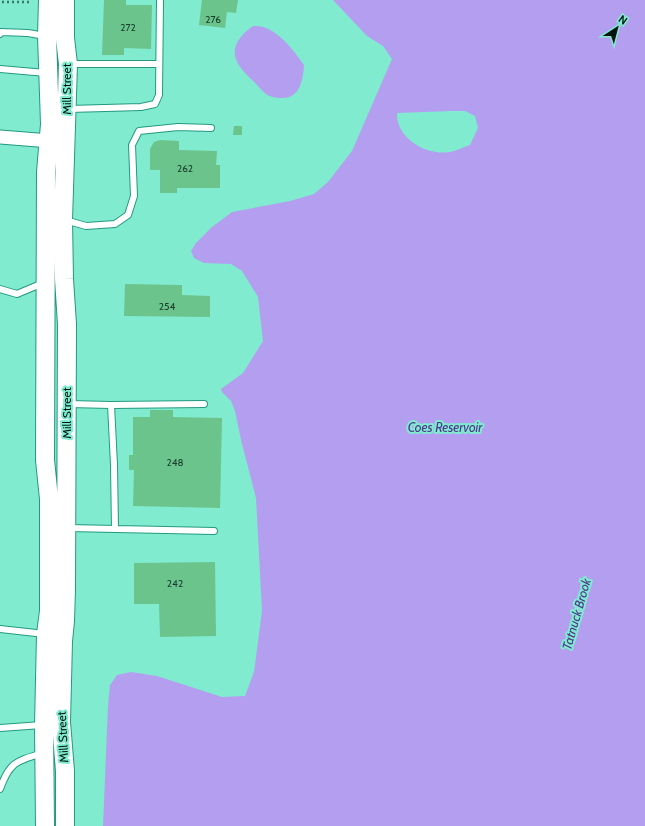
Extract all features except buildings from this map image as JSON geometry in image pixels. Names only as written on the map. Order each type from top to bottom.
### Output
[{"type":"main road","name":"Mill Street","points":[[48,0],[47,36],[58,142],[67,324],[65,621],[62,641],[61,722],[65,771],[65,826]]},
{"type":"main road","name":"Mill Street","points":[[45,826],[44,725],[46,634],[49,611],[49,499],[45,460],[46,172],[58,142],[67,109],[68,64],[65,38],[65,0]]},
{"type":"main road","points":[[49,611],[65,621]]},
{"type":"street","points":[[0,137],[58,142]]},
{"type":"lane","points":[[67,109],[141,107],[155,104],[159,95],[160,0]]},
{"type":"lane","points":[[0,32],[28,33],[47,36]]},
{"type":"lane","points":[[68,64],[159,64]]},
{"type":"lane","points":[[0,69],[50,73]]},
{"type":"lane","points":[[63,220],[86,226],[115,224],[128,215],[134,196],[132,145],[139,132],[178,127],[211,128]]},
{"type":"lane","points":[[0,289],[17,294],[46,281]]},
{"type":"lane","points":[[67,404],[204,404]]},
{"type":"lane","points":[[112,405],[115,529]]},
{"type":"lane","points":[[66,528],[214,531]]},
{"type":"lane","points":[[0,629],[46,634]]},
{"type":"lane","points":[[0,728],[44,725]]},
{"type":"lane","points":[[0,789],[6,774],[18,761],[45,753]]},
{"type":"path","points":[[2,2],[29,2]]},
{"type":"water","name":"Coes Reservoir","points":[[333,0],[645,0],[645,826],[103,826],[108,705],[110,685],[117,675],[131,672],[157,676],[222,697],[245,696],[254,672],[262,611],[256,498],[235,411],[231,401],[221,389],[243,373],[263,341],[258,297],[242,271],[231,264],[204,263],[194,258],[191,251],[196,243],[212,227],[232,212],[290,201],[314,194],[328,182],[352,151],[392,59],[383,46],[367,36]],"holes":[[[465,111],[475,116],[478,128],[470,145],[450,152],[431,151],[414,143],[401,130],[397,113]]]},
{"type":"water","points":[[253,26],[263,27],[275,33],[291,48],[304,65],[303,77],[299,88],[292,95],[279,98],[266,94],[246,74],[238,63],[235,56],[237,43],[242,35]]},
{"type":"water label","name":"Tatnuck Brook","points":[[576,614]]}]
